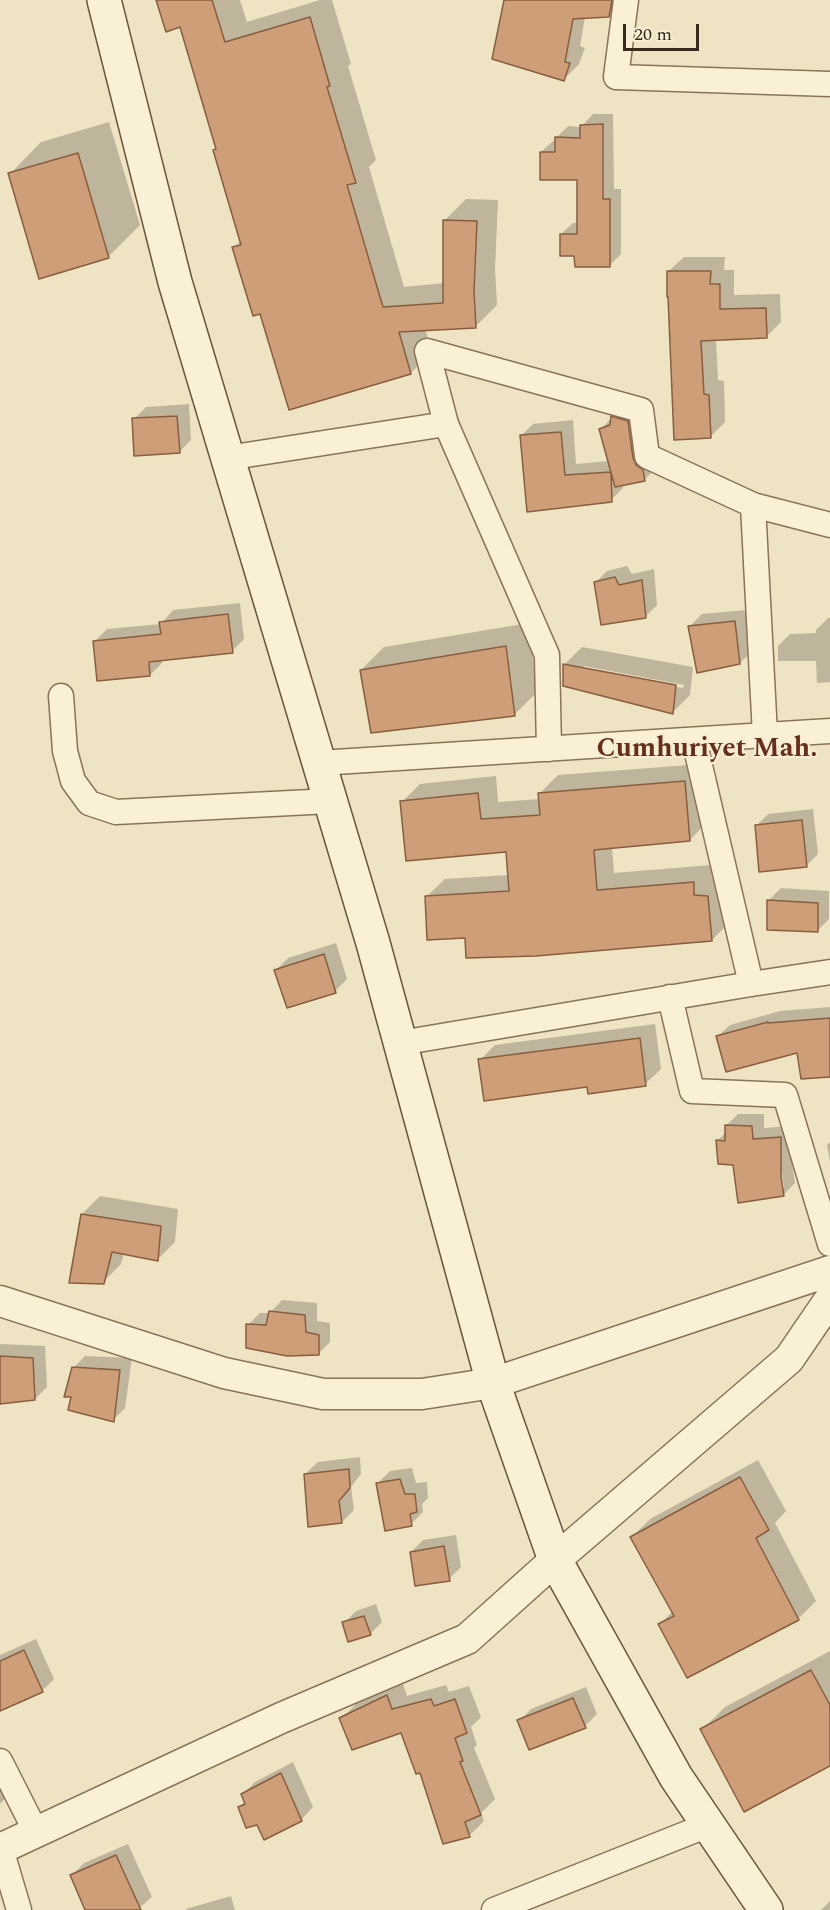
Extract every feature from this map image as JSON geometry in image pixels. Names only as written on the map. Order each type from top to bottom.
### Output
[{"type":"main road","points":[[104,0],[175,282],[373,943],[493,1383],[555,1560],[676,1777],[766,1910]]},
{"type":"street","points":[[627,0],[616,77],[830,84]]},
{"type":"street","points":[[549,749],[547,655],[446,424],[427,351],[641,410],[647,456],[753,505],[830,525]]},
{"type":"street","points":[[227,458],[446,424]]},
{"type":"street","points":[[753,505],[765,735]]},
{"type":"street","points":[[61,696],[65,750],[73,781],[89,803],[116,812],[330,801]]},
{"type":"street","points":[[319,763],[830,731]]},
{"type":"street","points":[[694,740],[751,984]]},
{"type":"street","points":[[400,1042],[830,972]]},
{"type":"street","points":[[670,997],[692,1091],[785,1095],[830,1244]]},
{"type":"street","points":[[0,1300],[224,1373],[323,1394],[422,1394],[493,1383],[830,1271]]},
{"type":"street","points":[[19,1910],[1,1849],[281,1718],[467,1639],[555,1560],[789,1359],[830,1299]]},
{"type":"street","points":[[0,1761],[36,1832]]},
{"type":"street","points":[[494,1910],[708,1825]]},
{"type":"building","points":[[156,0],[212,0],[225,42],[310,17],[330,86],[327,87],[356,183],[347,185],[383,307],[443,303],[443,220],[477,221],[474,291],[476,328],[399,332],[411,374],[289,410],[260,314],[253,316],[232,247],[241,245],[180,27],[166,32]]},
{"type":"building","points":[[504,0],[612,0],[609,17],[573,19],[565,62],[570,63],[564,81],[492,59]]},
{"type":"building","points":[[603,124],[603,199],[610,199],[610,267],[575,267],[574,256],[560,256],[560,234],[577,234],[577,180],[540,180],[540,152],[555,152],[555,137],[580,138],[580,125]]},
{"type":"building","points":[[78,153],[109,258],[39,279],[8,173]]},
{"type":"building","points":[[667,271],[711,271],[710,284],[720,284],[720,309],[766,308],[767,338],[701,341],[704,394],[709,395],[711,438],[674,440]]},
{"type":"building","points":[[177,416],[180,453],[134,456],[132,418]]},
{"type":"building","points":[[611,416],[628,421],[633,458],[636,465],[643,470],[645,481],[615,487],[599,429],[610,425]]},
{"type":"building","points":[[561,432],[565,475],[611,472],[612,502],[527,512],[520,435]]},
{"type":"building","points":[[615,577],[619,585],[642,580],[646,618],[601,625],[594,582]]},
{"type":"building","points":[[228,614],[233,653],[149,662],[150,676],[97,681],[93,641],[161,634],[159,622]]},
{"type":"building","points":[[735,621],[740,664],[697,673],[688,626]]},
{"type":"building","points":[[506,646],[515,716],[371,733],[360,670]]},
{"type":"building","points":[[563,664],[676,685],[673,714],[563,686]]},
{"type":"building","points":[[685,781],[690,841],[594,850],[597,890],[694,882],[694,895],[708,896],[712,941],[536,956],[466,958],[465,938],[427,940],[425,896],[509,891],[506,852],[406,861],[400,801],[478,793],[481,819],[540,815],[538,793]]},
{"type":"building","points":[[802,820],[807,867],[759,872],[755,825]]},
{"type":"building","points":[[767,900],[818,903],[818,932],[767,930]]},
{"type":"building","points":[[324,954],[336,993],[287,1008],[274,970]]},
{"type":"building","points":[[830,1018],[830,1077],[801,1079],[797,1053],[726,1072],[716,1036],[768,1022]]},
{"type":"building","points":[[640,1038],[646,1086],[588,1094],[587,1087],[484,1101],[478,1059]]},
{"type":"building","points":[[725,1125],[752,1126],[753,1139],[781,1137],[781,1177],[784,1196],[738,1203],[733,1165],[718,1164],[716,1140],[725,1141]]},
{"type":"building","points":[[81,1214],[161,1226],[158,1261],[112,1252],[104,1284],[69,1283]]},
{"type":"building","points":[[269,1311],[305,1315],[306,1332],[319,1335],[319,1355],[287,1356],[246,1348],[246,1324],[266,1325]]},
{"type":"building","points":[[0,1356],[33,1358],[35,1400],[0,1404]]},
{"type":"building","points":[[72,1367],[120,1370],[114,1422],[68,1410],[71,1397],[64,1397]]},
{"type":"building","points":[[349,1469],[350,1488],[339,1501],[342,1523],[308,1527],[304,1474]]},
{"type":"building","points":[[740,1477],[769,1530],[756,1538],[799,1620],[687,1678],[658,1624],[674,1616],[630,1537]]},
{"type":"building","points":[[400,1479],[405,1494],[415,1494],[417,1512],[410,1514],[412,1526],[385,1531],[376,1483]]},
{"type":"building","points":[[444,1546],[450,1581],[415,1586],[410,1552]]},
{"type":"building","points":[[364,1616],[371,1635],[348,1642],[342,1622]]},
{"type":"building","points":[[24,1650],[43,1692],[0,1711],[0,1661]]},
{"type":"building","points":[[811,1670],[830,1705],[830,1766],[744,1812],[700,1729]]},
{"type":"building","points":[[387,1695],[392,1709],[431,1699],[434,1706],[455,1699],[467,1733],[455,1738],[463,1761],[460,1762],[481,1815],[465,1822],[470,1837],[443,1844],[420,1773],[416,1774],[401,1733],[352,1750],[339,1718]]},
{"type":"building","points":[[573,1698],[586,1728],[529,1750],[517,1720]]},
{"type":"building","points":[[281,1773],[302,1821],[264,1840],[257,1825],[246,1828],[238,1807],[245,1804],[241,1794]]},
{"type":"building","points":[[116,1855],[141,1910],[85,1910],[70,1875]]},
{"type":"district","name":"Cumhuriyet Mah.","points":[[707,751]]}]
